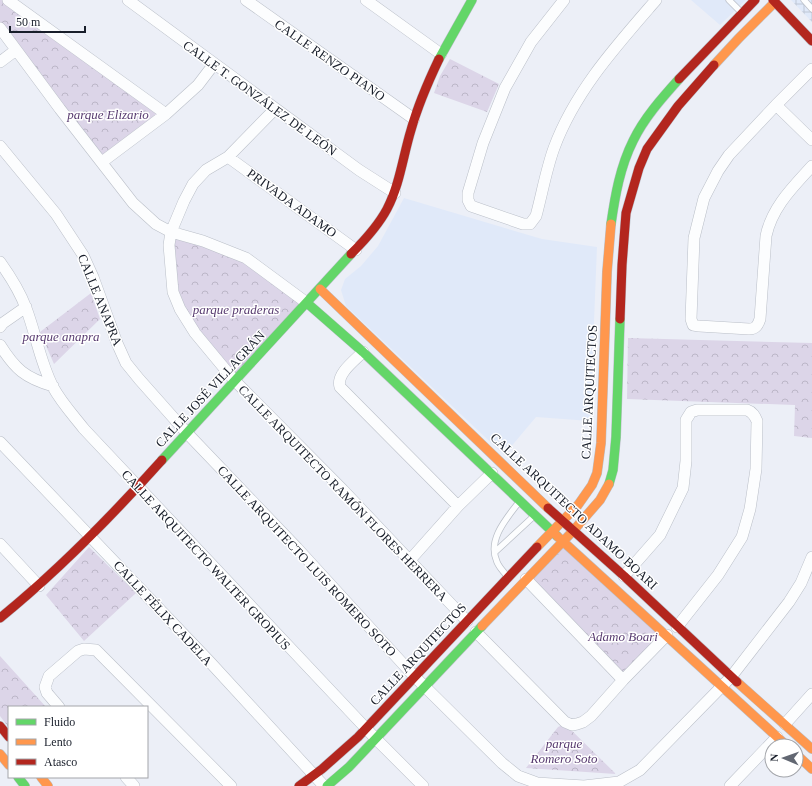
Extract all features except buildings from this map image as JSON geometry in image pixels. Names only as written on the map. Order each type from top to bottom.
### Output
[{"type":"street","points":[[8,0],[166,114]]},
{"type":"street","name":"CALLE T. GONZÁLEZ DE LEÓN","points":[[128,0],[275,109],[394,193]]},
{"type":"street","name":"CALLE RENZO PIANO","points":[[246,0],[414,119]]},
{"type":"street","points":[[366,0],[441,54]]},
{"type":"street","name":"CALLE JOSÉ VILLAGRÁN","points":[[0,618],[39,586],[90,536],[356,250],[377,225],[388,208],[394,193],[414,119],[441,54],[472,0]]},
{"type":"street","points":[[564,0],[531,42],[505,88],[483,143],[468,193],[469,203],[474,207],[523,224],[530,224],[536,216],[554,148],[569,116],[592,77],[621,40],[656,0]]},
{"type":"street","name":"CALLE ARQUITECTOS","points":[[299,786],[315,776],[366,728],[563,520],[588,491],[595,478],[599,464],[601,443],[607,276],[611,215],[617,184],[633,141],[663,97],[756,0]]},
{"type":"street","points":[[774,1],[812,41]]},
{"type":"street","name":"CALLE ARQUITECTOS","points":[[326,786],[349,767],[573,531],[600,500],[609,485],[613,470],[615,450],[622,265],[626,213],[639,168],[647,149],[678,106],[774,1]]},
{"type":"street","points":[[0,28],[60,109],[133,203],[156,224],[172,232],[211,244],[246,258],[307,303],[363,352],[552,531],[777,737],[730,786]]},
{"type":"street","points":[[0,62],[16,50]]},
{"type":"street","points":[[102,162],[166,114],[198,85],[214,64]]},
{"type":"street","points":[[812,69],[729,155],[718,171],[704,198],[694,238],[691,319],[693,325],[749,329],[756,327],[760,319],[766,236],[769,222],[775,210],[812,166]]},
{"type":"street","points":[[776,105],[812,140]]},
{"type":"street","name":"CALLE ARQUITECTO RAMÓN FLORES HERRERA","points":[[275,109],[228,157],[206,170],[193,184],[184,201],[172,232],[169,245],[173,292],[180,309],[195,333],[234,380],[343,490],[467,621]]},
{"type":"street","points":[[633,141],[647,149]]},
{"type":"street","name":"CALLE ANAPRA","points":[[0,146],[56,214],[83,255],[93,277],[116,343],[126,363],[186,432]]},
{"type":"street","name":"PRIVADA ADAMO","points":[[228,157],[356,250]]},
{"type":"street","name":"CALLE ARQUITECTO WALTER GROPIUS","points":[[0,262],[16,286],[26,307],[52,386],[61,401],[84,429],[137,487],[376,739]]},
{"type":"street","name":"CALLE ARQUITECTO ADAMO BOARI","points":[[320,289],[573,531],[624,576],[731,677],[812,749]]},
{"type":"street","points":[[0,327],[3,323],[26,307]]},
{"type":"street","points":[[0,345],[14,364],[24,374],[37,382],[52,386]]},
{"type":"street","points":[[363,352],[344,372],[340,379],[340,387],[458,506]]},
{"type":"street","points":[[604,372],[618,373]]},
{"type":"street","points":[[624,576],[660,535],[683,488],[686,461],[686,420],[691,412],[697,410],[747,410],[755,415],[757,421],[758,440],[756,468],[750,509],[742,537],[718,575],[677,627]]},
{"type":"street","name":"CALLE ARQUITECTO LUIS ROMERO SOTO","points":[[186,432],[297,548],[414,676],[502,763],[518,776],[537,783],[584,786],[619,782],[640,770],[731,677],[789,602],[801,583],[812,557]]},
{"type":"street","name":"CALLE FÉLIX CADELA","points":[[0,442],[326,786]]},
{"type":"street","points":[[410,560],[458,506],[492,473]]},
{"type":"street","points":[[0,544],[39,586]]},
{"type":"street","points":[[526,579],[623,680]]},
{"type":"street","points":[[476,632],[565,722],[572,724],[583,722],[602,705],[623,680],[667,636]]},
{"type":"street","points":[[58,706],[47,693],[45,687],[49,676],[78,651],[84,649],[96,650],[102,654],[231,786]]},
{"type":"street","points":[[785,724],[812,694]]},
{"type":"street","points":[[0,726],[8,736]]},
{"type":"street","points":[[376,739],[423,786]]},
{"type":"street","points":[[0,754],[8,764]]},
{"type":"street","points":[[804,762],[812,769]]},
{"type":"street","points":[[19,778],[25,786]]},
{"type":"street","points":[[42,778],[48,786]]},
{"type":"lane","points":[[729,0],[742,13]]},
{"type":"lane","points":[[804,0],[812,8]]},
{"type":"lane","points":[[508,577],[497,563],[494,552],[498,531],[501,525],[520,500]]},
{"type":"lane","points":[[494,552],[535,515]]},
{"type":"shaded area","points":[[691,0],[746,0],[720,25]]},
{"type":"shaded area","points":[[791,0],[812,0],[812,22]]},
{"type":"shaded area","points":[[404,198],[542,239],[597,247],[590,421],[536,417],[504,455],[346,306],[341,290],[345,279],[361,266],[378,246]]},
{"type":"green space","name":"parque Elizario","points":[[0,0],[9,0],[166,114],[102,162],[0,28]]},
{"type":"green space","points":[[450,59],[499,84],[487,112],[434,93],[440,76]]},
{"type":"green space","name":"parque praderas","points":[[171,232],[225,249],[307,303],[234,380],[180,309]]},
{"type":"green space","name":"parque anapra","points":[[91,293],[100,319],[54,364],[40,332]]},
{"type":"green space","points":[[628,338],[812,343],[812,438],[794,436],[795,405],[627,399]]},
{"type":"green space","name":"Adamo Boari","points":[[563,541],[667,635],[623,680],[526,579]]},
{"type":"green space","points":[[89,547],[136,593],[84,641],[46,595]]},
{"type":"green space","points":[[0,656],[45,706],[8,706],[8,727],[0,716]]},
{"type":"green space","name":"parque Romero Soto","points":[[565,724],[616,774],[526,768],[558,727]]},
{"type":"traffic: fast","points":[[439,59],[472,0]]},
{"type":"traffic: fast","points":[[611,224],[616,192],[628,151],[648,116],[679,79]]},
{"type":"traffic: fast","points":[[162,460],[351,254]]},
{"type":"traffic: fast","points":[[307,303],[363,352],[557,536]]},
{"type":"traffic: fast","points":[[609,484],[613,470],[616,437],[620,319]]},
{"type":"traffic: fast","points":[[327,786],[349,767],[482,626]]},
{"type":"traffic: fast","points":[[19,778],[25,786]]},
{"type":"traffic: slow","points":[[714,65],[775,2]]},
{"type":"traffic: slow","points":[[537,547],[578,505],[592,485],[597,473],[601,443],[607,272],[611,224]]},
{"type":"traffic: slow","points":[[320,289],[548,508]]},
{"type":"traffic: slow","points":[[482,626],[573,531],[600,500],[609,484]]},
{"type":"traffic: slow","points":[[557,536],[778,738]]},
{"type":"traffic: slow","points":[[737,682],[812,749]]},
{"type":"traffic: slow","points":[[0,754],[8,764]]},
{"type":"traffic: slow","points":[[804,762],[812,769]]},
{"type":"traffic: slow","points":[[42,778],[48,786]]},
{"type":"traffic: jam","points":[[679,79],[755,0]]},
{"type":"traffic: jam","points":[[773,0],[812,41]]},
{"type":"traffic: jam","points":[[351,254],[375,227],[387,209],[395,190],[417,112],[439,59]]},
{"type":"traffic: jam","points":[[620,319],[626,213],[639,168],[647,149],[678,106],[714,65]]},
{"type":"traffic: jam","points":[[0,618],[64,562],[162,460]]},
{"type":"traffic: jam","points":[[548,508],[624,576],[737,682]]},
{"type":"traffic: jam","points":[[299,786],[322,769],[358,737],[537,547]]},
{"type":"traffic: jam","points":[[0,726],[8,736]]}]
